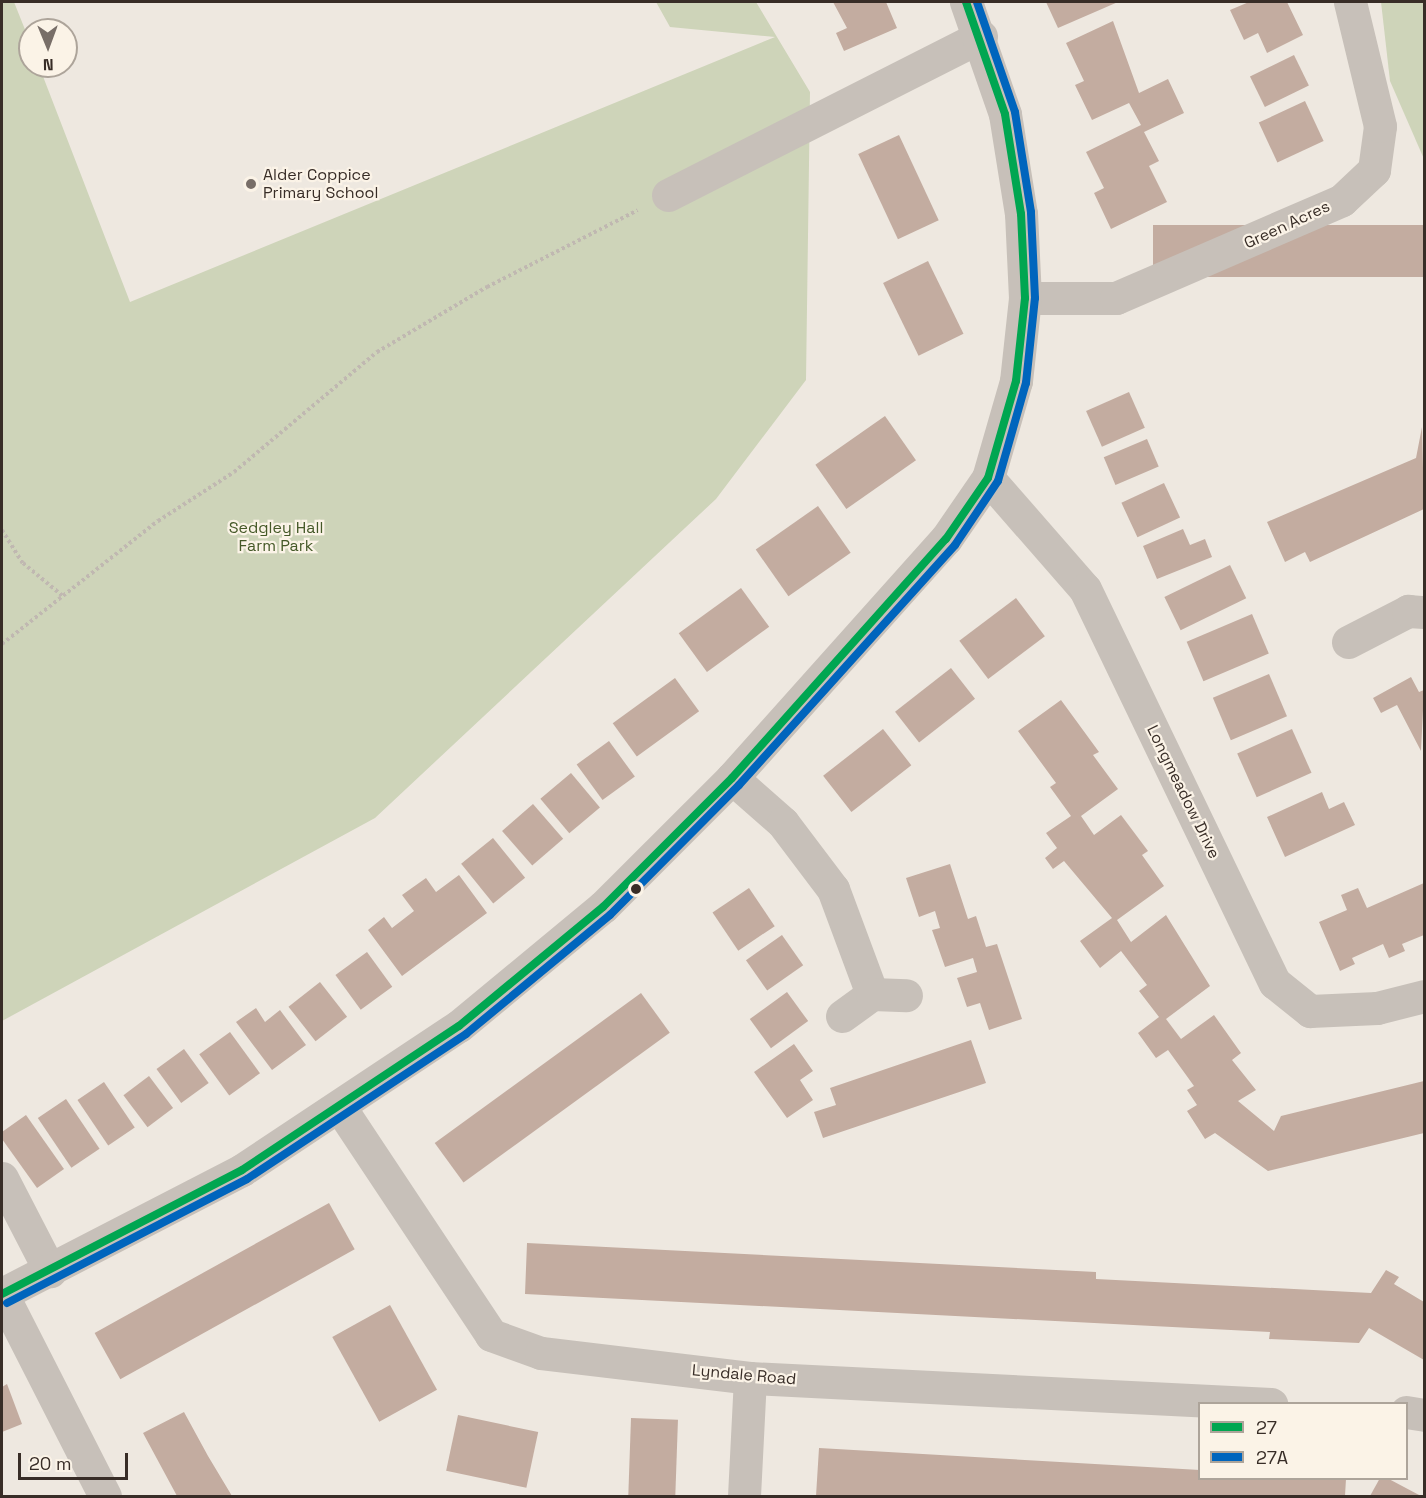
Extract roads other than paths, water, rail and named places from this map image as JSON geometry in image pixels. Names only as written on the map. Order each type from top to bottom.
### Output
[{"type":"street","points":[[105,1497],[2,1294],[242,1170],[341,1109],[459,1026],[603,907],[732,778],[946,539],[988,478],[1016,381],[1025,298],[1021,214],[1005,114],[981,36],[966,2]]},
{"type":"street","name":"Green Acres","points":[[1025,298],[1116,298],[1187,271],[1350,192],[1374,170],[1380,126],[1350,2]]},
{"type":"street","points":[[668,195],[981,36]]},
{"type":"street","name":"Longmeadow Drive","points":[[988,478],[1085,589],[1275,983],[1310,1011],[1377,1008],[1425,996]]},
{"type":"street","points":[[1348,642],[1407,611],[1425,612]]},
{"type":"street","points":[[732,778],[783,823],[833,890],[872,994]]},
{"type":"street","points":[[842,1016],[872,994],[906,995]]},
{"type":"street","name":"Lyndale Road","points":[[341,1109],[491,1335],[541,1353],[750,1378],[1231,1402]]},
{"type":"street","points":[[2,1178],[50,1270]]},
{"type":"street","points":[[744,1497],[750,1378]]},
{"type":"street","points":[[1408,1412],[1425,1415]]},
{"type":"place","name":"Alder Coppice Primary School","points":[[251,184]]},
{"type":"park label","name":"Sedgley Hall Farm Park","points":[[276,537]]}]
